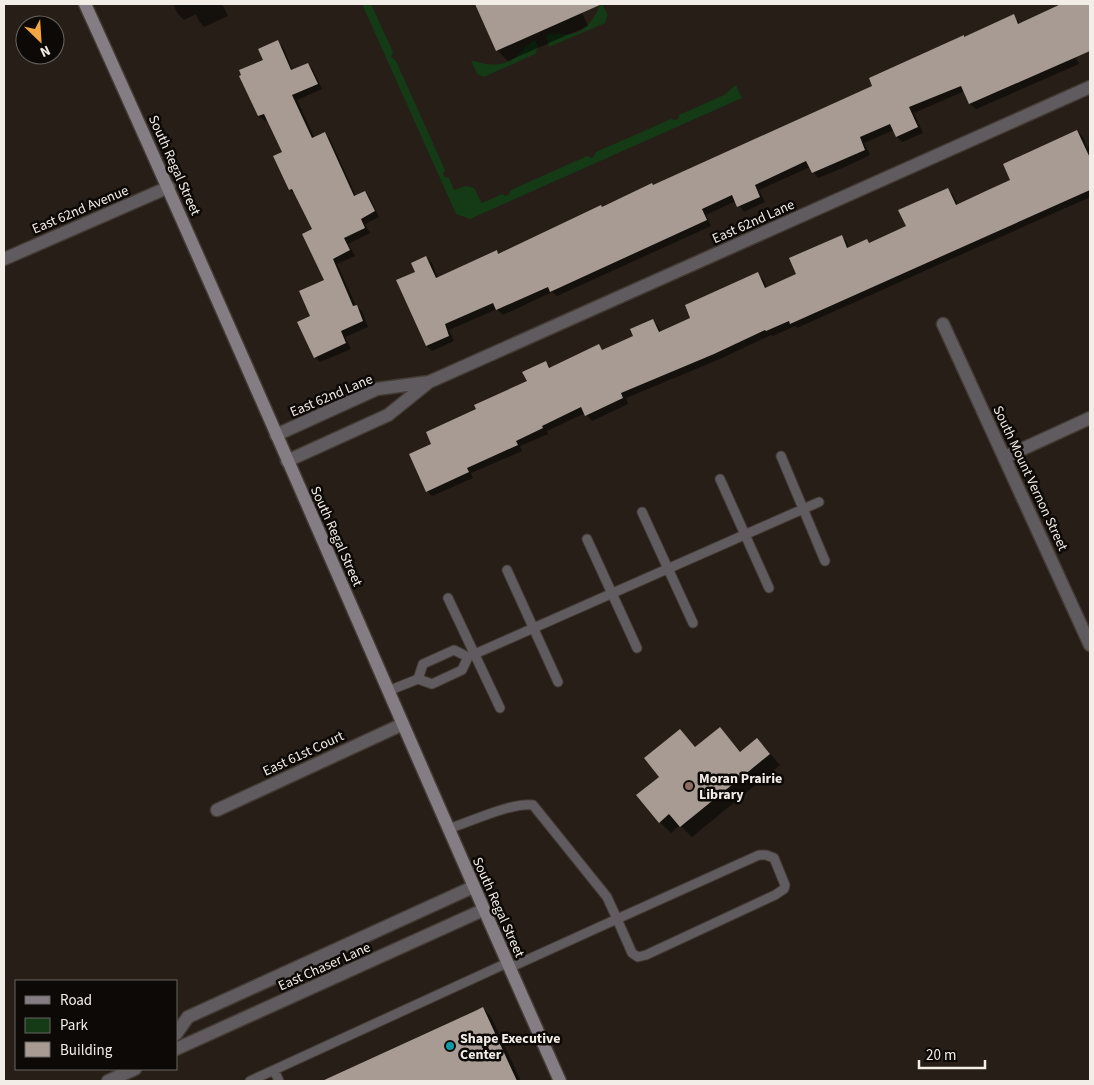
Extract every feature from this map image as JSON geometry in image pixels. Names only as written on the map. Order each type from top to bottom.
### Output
[{"type":"street","name":"South Regal Street","points":[[85,4],[169,187],[483,910],[560,1081]]},
{"type":"street","name":"East 62nd Lane","points":[[287,461],[388,415],[429,382],[1090,87]]},
{"type":"street","name":"East 62nd Avenue","points":[[4,258],[169,187]]},
{"type":"street","name":"South Mount Vernon Street","points":[[943,324],[1090,645]]},
{"type":"street","name":"East 62nd Lane","points":[[276,435],[377,389],[429,382]]},
{"type":"street","points":[[1005,457],[1090,418]]},
{"type":"street","name":"East 61st Court","points":[[217,810],[402,724]]},
{"type":"street","name":"East Chaser Lane","points":[[178,1031],[188,1018],[473,887]]},
{"type":"street","name":"East Chaser Lane","points":[[178,1049],[483,910]]},
{"type":"street","points":[[108,1081],[133,1070]]},
{"type":"lane","points":[[781,456],[826,561]]},
{"type":"lane","points":[[720,479],[768,588]]},
{"type":"lane","points":[[388,691],[418,679],[432,684],[462,670],[471,655],[819,502]]},
{"type":"lane","points":[[642,512],[693,623]]},
{"type":"lane","points":[[586,539],[637,648]]},
{"type":"lane","points":[[507,570],[558,682]]},
{"type":"lane","points":[[448,598],[471,655],[500,708]]},
{"type":"lane","points":[[418,679],[423,664],[454,650],[471,655]]},
{"type":"lane","points":[[250,1081],[508,965],[617,919],[759,855],[774,858],[785,884],[784,889],[775,895],[638,957],[632,953],[617,919],[607,897],[533,805],[524,804],[509,807],[448,829]]},
{"type":"lane","points":[[274,1070],[279,1081]]},
{"type":"green space","points":[[362,4],[371,4],[393,52],[391,57],[396,61],[445,170],[443,174],[449,178],[454,190],[466,186],[474,188],[482,203],[502,194],[506,196],[511,190],[587,156],[591,158],[596,152],[671,119],[678,119],[679,115],[724,95],[736,85],[742,98],[470,219],[456,214]]},
{"type":"green space","points":[[600,4],[602,4],[608,15],[605,23],[549,47],[546,36],[555,33],[570,34],[580,31],[593,19]]},
{"type":"green space","points":[[535,40],[538,47],[535,54],[484,77],[477,74],[471,60],[484,64],[503,63],[515,58]]},
{"type":"building","points":[[475,4],[602,4],[496,51]]},
{"type":"building","points":[[1061,4],[1090,4],[1090,51],[969,104],[961,86],[909,107],[918,127],[896,137],[890,124],[860,137],[865,150],[812,173],[806,161],[755,185],[760,197],[737,207],[732,195],[702,209],[707,220],[550,292],[548,287],[496,310],[493,303],[445,324],[449,336],[426,346],[396,280],[415,272],[411,263],[426,256],[436,278],[497,250],[498,254],[601,205],[602,207],[652,183],[653,185],[872,86],[869,78],[964,35],[964,37],[1014,14],[1018,24]]},
{"type":"building","points":[[278,40],[291,70],[308,63],[318,84],[292,95],[312,138],[325,132],[354,196],[365,191],[375,211],[361,219],[365,228],[344,238],[350,250],[333,259],[353,306],[357,305],[363,321],[341,331],[346,343],[314,358],[297,322],[310,316],[299,291],[324,280],[302,234],[312,229],[292,189],[289,190],[273,156],[282,152],[264,114],[258,116],[239,76],[241,75],[239,70],[263,60],[258,49]]},
{"type":"building","points":[[1077,130],[1090,158],[1090,190],[790,324],[789,321],[765,330],[714,354],[621,393],[623,398],[585,416],[581,407],[516,441],[518,445],[467,468],[469,472],[426,492],[409,454],[431,444],[426,432],[476,409],[474,405],[527,381],[522,372],[546,361],[549,368],[599,344],[602,350],[633,336],[630,329],[653,319],[659,332],[690,318],[685,305],[758,272],[765,288],[796,274],[789,258],[842,235],[847,248],[867,239],[869,243],[906,226],[898,210],[948,188],[956,205],[1010,180],[1003,164]]},
{"type":"building","name":"Moran Prairie Library","points":[[720,727],[740,752],[757,738],[770,754],[680,827],[669,814],[659,823],[636,795],[659,777],[644,758],[680,729],[695,747]]},
{"type":"building","name":"Shape Executive Center","points":[[483,1007],[517,1081],[322,1081],[475,1011]]},
{"type":"place","name":"Moran Prairie Library","points":[[689,786]]},
{"type":"place","name":"Shape Executive Center","points":[[450,1046]]}]
